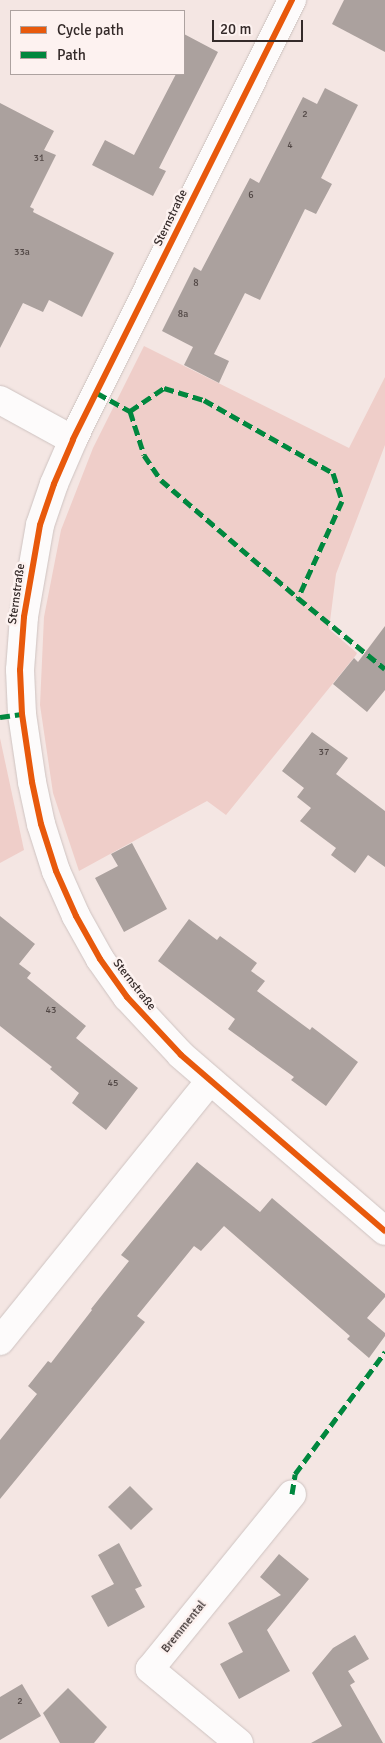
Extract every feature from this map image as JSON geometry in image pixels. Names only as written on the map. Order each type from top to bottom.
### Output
[{"type":"street","name":"Sternstraße","points":[[292,0],[73,440],[54,484],[40,525],[24,617],[20,670],[22,714],[32,782],[41,824],[56,871],[76,916],[100,960],[127,997],[153,1027],[210,1081],[385,1231]]},
{"type":"street","points":[[0,400],[73,440]]},
{"type":"street","points":[[3,1331],[210,1081]]},
{"type":"street","name":"Bremmental","points":[[239,1743],[150,1669],[292,1494]]},
{"type":"shaded area","points":[[144,346],[349,448],[385,377],[385,445],[336,574],[329,629],[357,653],[356,655],[226,815],[207,801],[79,871],[53,793],[40,705],[44,617],[61,530],[93,448]]},
{"type":"shaded area","points":[[0,738],[24,850],[0,863]]},
{"type":"building","points":[[344,0],[385,0],[385,52],[332,24]]},
{"type":"building","points":[[185,35],[218,52],[159,168],[166,171],[153,196],[92,165],[105,140],[134,155],[175,75],[185,75]]},
{"type":"building","points":[[325,88],[358,105],[321,178],[332,184],[316,214],[305,209],[260,300],[245,293],[214,354],[229,361],[219,383],[184,365],[193,347],[162,331],[194,267],[201,271],[250,178],[259,183],[303,97],[317,104]]},
{"type":"building","points":[[0,103],[54,131],[44,150],[56,155],[30,207],[34,209],[33,212],[114,253],[82,317],[49,300],[43,312],[23,303],[0,348]]},
{"type":"building","points":[[385,626],[385,690],[367,712],[333,684],[354,658],[358,662]]},
{"type":"building","points":[[312,732],[348,758],[336,774],[385,811],[385,867],[368,855],[355,873],[331,855],[336,848],[300,821],[311,808],[297,797],[304,788],[282,771]]},
{"type":"building","points":[[132,843],[167,909],[124,932],[95,878],[118,866],[111,854]]},
{"type":"building","points":[[0,916],[35,944],[19,964],[31,973],[27,978],[86,1026],[76,1038],[138,1088],[106,1130],[72,1103],[79,1093],[50,1069],[52,1067],[0,1026]]},
{"type":"building","points":[[189,919],[217,940],[220,936],[257,963],[251,971],[265,981],[257,991],[310,1030],[312,1027],[358,1062],[326,1106],[291,1080],[294,1077],[228,1029],[235,1019],[158,961]]},
{"type":"building","points":[[197,1162],[260,1212],[272,1198],[385,1294],[385,1297],[367,1318],[385,1333],[385,1336],[369,1358],[347,1339],[350,1336],[224,1226],[201,1251],[194,1246],[137,1316],[145,1322],[0,1499],[0,1440],[37,1394],[28,1386],[48,1361],[51,1363],[129,1261],[121,1255]]},
{"type":"building","points":[[130,1486],[153,1509],[131,1530],[108,1507]]},
{"type":"building","points":[[119,1543],[142,1586],[135,1589],[145,1607],[108,1627],[91,1596],[114,1584],[98,1555]]},
{"type":"building","points":[[279,1554],[309,1579],[267,1630],[290,1671],[239,1699],[220,1664],[243,1652],[228,1623],[281,1595],[260,1577]]},
{"type":"building","points":[[355,1635],[369,1659],[348,1671],[355,1682],[350,1685],[383,1743],[311,1743],[342,1726],[312,1673],[333,1648]]},
{"type":"building","points":[[22,1684],[41,1716],[0,1740],[0,1697]]},
{"type":"building","points":[[68,1688],[107,1727],[94,1743],[60,1743],[43,1713]]},
{"type":"marked path","points":[[130,411],[164,388],[204,400],[333,473],[342,501],[298,598]]},
{"type":"marked path","points":[[97,393],[130,411],[144,455],[161,480],[298,598],[385,669]]},
{"type":"marked path","points":[[0,717],[22,714]]},
{"type":"marked path","points":[[292,1494],[295,1474],[385,1352]]},
{"type":"cycle path","points":[[292,0],[73,440],[54,484],[40,525],[24,617],[20,670],[22,714],[32,782],[41,824],[56,871],[76,916],[100,959],[127,997],[181,1055],[385,1231]]}]
